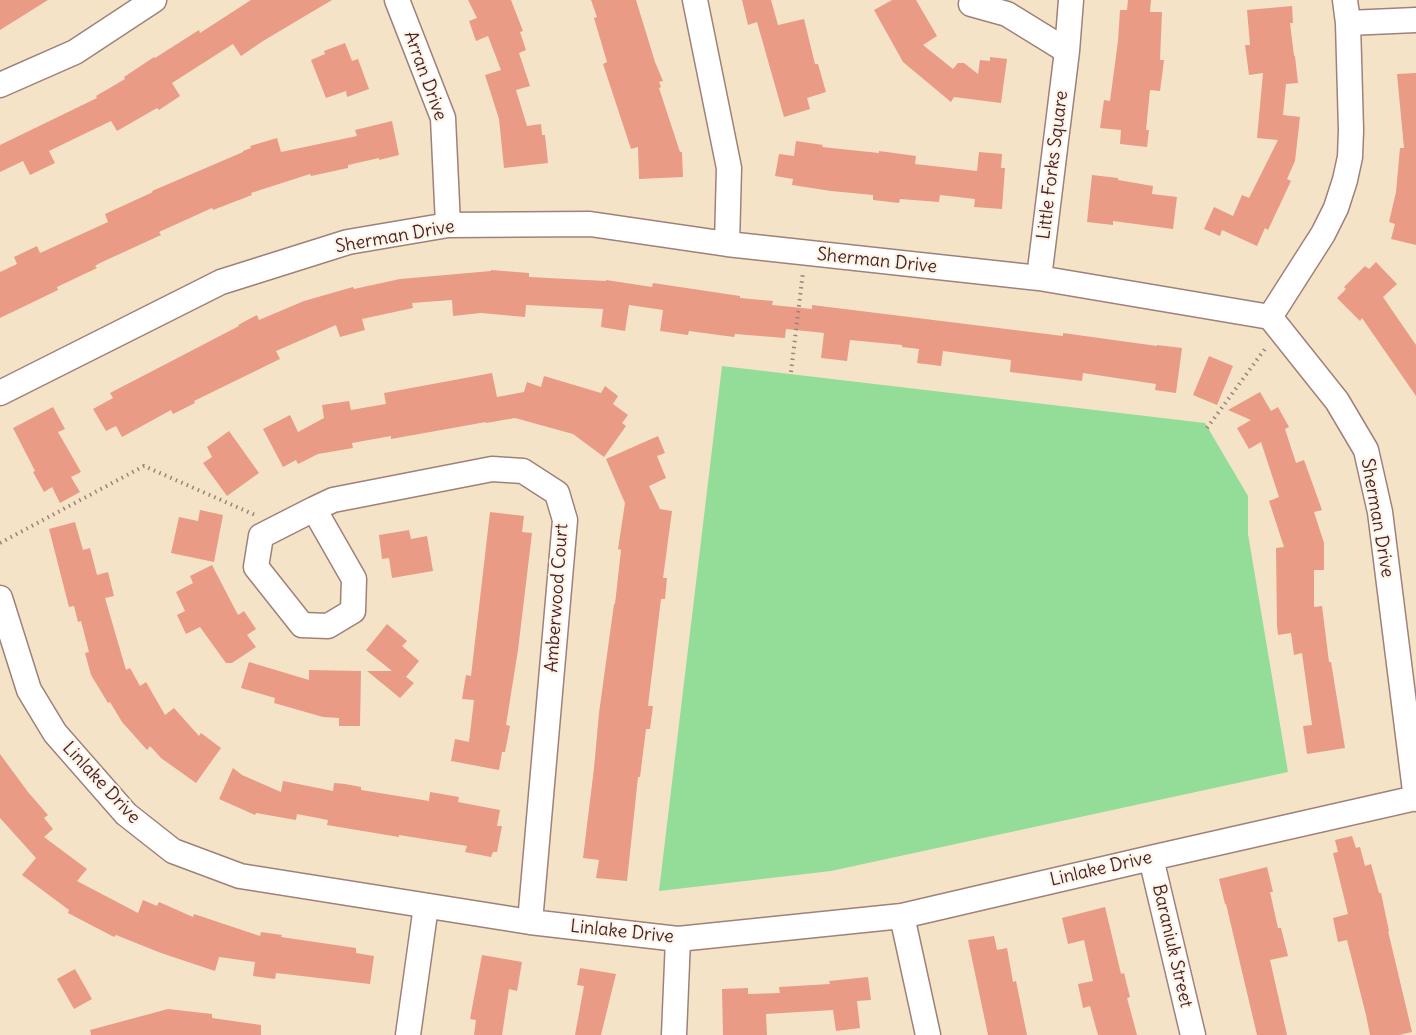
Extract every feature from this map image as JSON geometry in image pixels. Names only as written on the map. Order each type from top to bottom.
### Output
[{"type":"street","points":[[0,85],[75,52],[154,0]]},
{"type":"street","name":"Arran Drive","points":[[397,0],[443,118],[448,225]]},
{"type":"street","points":[[695,0],[729,168],[728,244]]},
{"type":"street","points":[[975,0],[971,4],[1007,14],[1067,51]]},
{"type":"street","name":"Little Forks Square","points":[[1039,278],[1067,51],[1071,0]]},
{"type":"street","points":[[1275,323],[1336,208],[1345,180],[1350,157],[1351,130],[1346,12],[1416,20]]},
{"type":"street","name":"Sherman Drive","points":[[0,393],[221,282],[348,242],[448,225],[590,224],[728,244],[1039,278],[1275,323],[1337,401],[1366,450],[1380,512],[1416,799]]},
{"type":"street","name":"Amberwood Court","points":[[314,509],[354,579],[353,611],[328,626],[302,625],[256,567],[261,536],[314,509],[333,500],[492,469],[523,471],[557,493],[565,520],[530,922]]},
{"type":"street","name":"Linlake Drive","points":[[0,598],[29,690],[55,733],[126,814],[172,851],[240,876],[530,922],[678,939],[902,916],[1416,799]]},
{"type":"street","name":"Baraniuk Street","points":[[1151,858],[1193,1035]]},
{"type":"street","points":[[408,1035],[426,906]]},
{"type":"street","points":[[902,916],[928,1035]]},
{"type":"street","points":[[674,1035],[678,939]]},
{"type":"path","points":[[791,372],[805,253]]},
{"type":"path","points":[[1207,428],[1275,323]]},
{"type":"path","points":[[0,543],[144,466],[281,526]]},
{"type":"green space","points":[[722,366],[1205,423],[1248,496],[1248,534],[1288,772],[831,871],[659,891]]},
{"type":"building","points":[[0,0],[48,0],[0,30]]},
{"type":"building","points":[[251,0],[332,0],[241,56],[233,44],[172,83],[180,96],[159,110],[157,108],[117,131],[111,121],[49,151],[55,163],[30,175],[23,161],[0,172],[0,145],[97,98],[96,96],[125,79],[124,77],[154,57],[199,30],[200,33]]},
{"type":"building","points":[[468,0],[511,0],[523,31],[520,32],[526,50],[519,53],[530,86],[516,90],[527,126],[541,124],[542,135],[545,135],[548,163],[504,168],[499,119],[485,75],[501,70],[488,36],[476,41],[469,21],[477,18]]},
{"type":"building","points":[[591,0],[636,0],[663,81],[659,82],[661,87],[659,88],[680,152],[682,152],[683,177],[639,179],[638,147],[631,149],[603,64],[607,62]]},
{"type":"building","points":[[742,0],[771,0],[778,25],[804,19],[815,64],[818,64],[826,92],[807,98],[810,109],[784,117],[757,22],[748,25]]},
{"type":"building","points":[[892,0],[916,0],[937,36],[923,45],[953,69],[958,63],[964,63],[978,74],[980,60],[990,61],[990,57],[1007,59],[1001,103],[954,97],[951,102],[903,62],[874,10]]},
{"type":"building","points":[[1128,0],[1151,0],[1150,12],[1162,12],[1160,60],[1164,60],[1160,91],[1150,90],[1146,130],[1149,130],[1147,147],[1120,144],[1121,130],[1100,128],[1104,100],[1110,101],[1120,10],[1127,10]]},
{"type":"building","points":[[1292,6],[1293,23],[1290,23],[1298,83],[1286,84],[1283,115],[1300,117],[1295,161],[1287,179],[1291,181],[1268,230],[1265,228],[1257,246],[1222,230],[1220,236],[1204,229],[1214,207],[1233,216],[1242,195],[1249,198],[1278,140],[1257,138],[1263,73],[1249,75],[1245,45],[1250,45],[1247,10]]},
{"type":"building","points":[[345,43],[352,61],[358,59],[369,89],[347,97],[346,91],[326,98],[311,60],[325,54],[324,51]]},
{"type":"building","points":[[1416,73],[1416,245],[1391,239],[1395,224],[1389,222],[1396,192],[1400,148],[1404,148],[1397,74]]},
{"type":"building","points":[[392,121],[399,155],[348,165],[348,168],[311,176],[310,174],[251,193],[252,195],[213,210],[212,208],[159,232],[161,235],[100,263],[95,266],[97,268],[57,287],[58,290],[0,318],[0,272],[17,264],[14,257],[37,246],[40,253],[108,222],[105,214],[243,152],[251,148],[250,146],[277,138],[281,152],[357,136],[355,130]]},
{"type":"building","points":[[796,141],[823,145],[822,147],[916,156],[915,164],[977,171],[979,152],[1002,154],[1001,168],[1005,168],[1002,209],[974,207],[975,199],[940,195],[939,202],[900,199],[899,203],[873,200],[873,195],[792,185],[793,179],[775,176],[779,154],[794,156]]},
{"type":"building","points":[[1092,175],[1153,186],[1152,194],[1177,197],[1173,229],[1113,221],[1113,225],[1087,222]]},
{"type":"building","points":[[1376,262],[1397,284],[1383,297],[1416,345],[1416,396],[1362,318],[1360,321],[1337,298],[1346,289],[1344,287],[1365,266],[1369,269]]},
{"type":"building","points":[[491,270],[529,273],[529,277],[606,280],[652,287],[653,283],[740,296],[740,298],[773,301],[772,305],[812,309],[812,305],[1063,336],[1063,333],[1182,348],[1176,393],[1155,390],[1156,384],[1083,373],[1082,381],[1010,372],[1011,360],[943,351],[941,366],[917,363],[919,349],[902,347],[902,345],[850,340],[847,361],[821,358],[824,333],[786,329],[785,338],[735,334],[734,337],[689,331],[688,335],[660,331],[663,310],[629,305],[625,331],[601,327],[603,309],[526,305],[525,317],[481,313],[453,316],[452,300],[412,303],[413,308],[362,319],[365,330],[340,337],[336,325],[276,351],[280,359],[194,401],[195,403],[173,414],[171,410],[122,437],[116,426],[106,431],[93,409],[113,398],[110,393],[257,315],[259,320],[304,301],[353,287],[354,289],[400,279]]},
{"type":"building","points":[[1209,356],[1233,366],[1217,405],[1193,395]]},
{"type":"building","points":[[492,373],[497,397],[524,392],[527,382],[541,387],[544,376],[601,393],[605,386],[618,396],[613,404],[628,415],[622,423],[626,426],[604,457],[573,434],[515,418],[391,439],[391,436],[352,443],[353,448],[318,454],[298,464],[296,460],[283,467],[263,429],[290,415],[298,432],[324,418],[322,405],[349,401],[351,410],[386,404],[384,393]]},
{"type":"building","points":[[1260,392],[1271,411],[1278,407],[1289,427],[1285,429],[1296,463],[1304,460],[1322,510],[1314,512],[1324,543],[1324,570],[1314,570],[1314,607],[1322,606],[1329,662],[1331,662],[1345,748],[1307,754],[1303,726],[1312,725],[1302,653],[1294,655],[1291,633],[1278,635],[1276,548],[1284,547],[1269,501],[1279,497],[1261,442],[1249,449],[1237,428],[1251,420],[1228,410]]},
{"type":"building","points":[[53,407],[65,429],[58,432],[81,472],[71,477],[80,492],[60,503],[52,487],[44,492],[13,428]]},
{"type":"building","points":[[229,431],[259,473],[227,496],[203,463],[212,457],[207,447]]},
{"type":"building","points":[[658,436],[665,453],[657,456],[666,478],[649,486],[660,509],[672,511],[663,578],[667,578],[665,599],[661,599],[648,706],[653,706],[650,729],[646,729],[640,777],[638,777],[627,881],[596,878],[599,860],[583,858],[599,713],[615,604],[621,550],[618,549],[625,503],[606,459]]},
{"type":"building","points":[[200,510],[223,515],[214,562],[171,553],[179,517],[198,521]]},
{"type":"building","points":[[490,512],[524,516],[522,532],[532,533],[518,650],[506,725],[510,726],[499,770],[451,761],[455,739],[469,742],[474,700],[462,699],[466,675],[471,676]]},
{"type":"building","points":[[75,522],[83,550],[90,548],[97,575],[108,572],[114,596],[105,598],[126,670],[130,668],[140,686],[146,682],[165,715],[174,708],[199,736],[201,733],[221,748],[196,783],[161,758],[150,746],[147,750],[122,722],[91,675],[85,653],[89,652],[81,621],[78,622],[74,606],[69,607],[49,529]]},
{"type":"building","points":[[409,530],[411,539],[427,536],[433,571],[392,578],[389,558],[382,559],[379,535]]},
{"type":"building","points":[[212,565],[238,615],[244,611],[256,629],[247,635],[256,647],[232,663],[226,663],[200,627],[186,634],[177,615],[185,611],[176,592],[193,583],[190,576]]},
{"type":"building","points":[[387,624],[407,641],[402,646],[419,661],[406,677],[414,683],[400,698],[367,671],[392,671],[366,650]]},
{"type":"building","points":[[249,662],[309,680],[309,670],[361,671],[360,726],[339,726],[339,718],[323,717],[274,703],[275,698],[241,688]]},
{"type":"building","points":[[0,754],[48,815],[44,818],[53,829],[44,837],[87,869],[77,881],[138,913],[143,900],[157,906],[159,902],[193,917],[194,914],[260,936],[261,932],[356,948],[356,953],[374,956],[370,984],[276,973],[275,979],[253,976],[255,962],[219,957],[215,971],[116,935],[114,937],[68,913],[69,910],[22,875],[36,858],[0,818]]},
{"type":"building","points":[[233,768],[242,775],[281,792],[283,781],[333,791],[334,783],[361,787],[361,790],[429,801],[430,792],[459,797],[458,802],[500,810],[497,826],[502,826],[497,852],[493,852],[491,857],[465,852],[467,846],[327,825],[328,820],[297,814],[296,820],[256,813],[255,815],[219,799]]},
{"type":"building","points":[[1352,836],[1356,848],[1360,847],[1365,866],[1371,864],[1379,893],[1381,893],[1412,1032],[1399,1035],[1370,1035],[1347,940],[1338,942],[1333,918],[1348,914],[1333,853],[1338,852],[1335,840]]},
{"type":"building","points":[[1267,867],[1278,928],[1281,928],[1288,956],[1270,960],[1287,1035],[1257,1035],[1219,879]]},
{"type":"building","points":[[1105,907],[1121,974],[1124,973],[1130,997],[1127,998],[1137,1035],[1098,1035],[1090,1006],[1083,1008],[1078,984],[1093,981],[1084,940],[1068,944],[1062,918]]},
{"type":"building","points":[[994,936],[997,950],[1007,948],[1027,1035],[988,1035],[968,940]]},
{"type":"building","points":[[482,955],[522,962],[517,991],[509,989],[502,1035],[474,1035],[476,1020],[470,1019]]},
{"type":"building","points":[[580,968],[616,974],[601,1035],[575,1035],[584,986],[577,985]]},
{"type":"building","points":[[75,969],[92,999],[74,1009],[57,979]]},
{"type":"building","points":[[868,977],[871,1000],[857,1001],[860,1028],[836,1031],[833,1010],[766,1014],[767,1035],[723,1035],[722,989],[748,988],[748,994],[780,993],[779,987],[830,984],[829,981]]},
{"type":"building","points":[[168,1009],[212,1014],[212,1018],[261,1025],[261,1035],[91,1035],[90,1030]]}]
